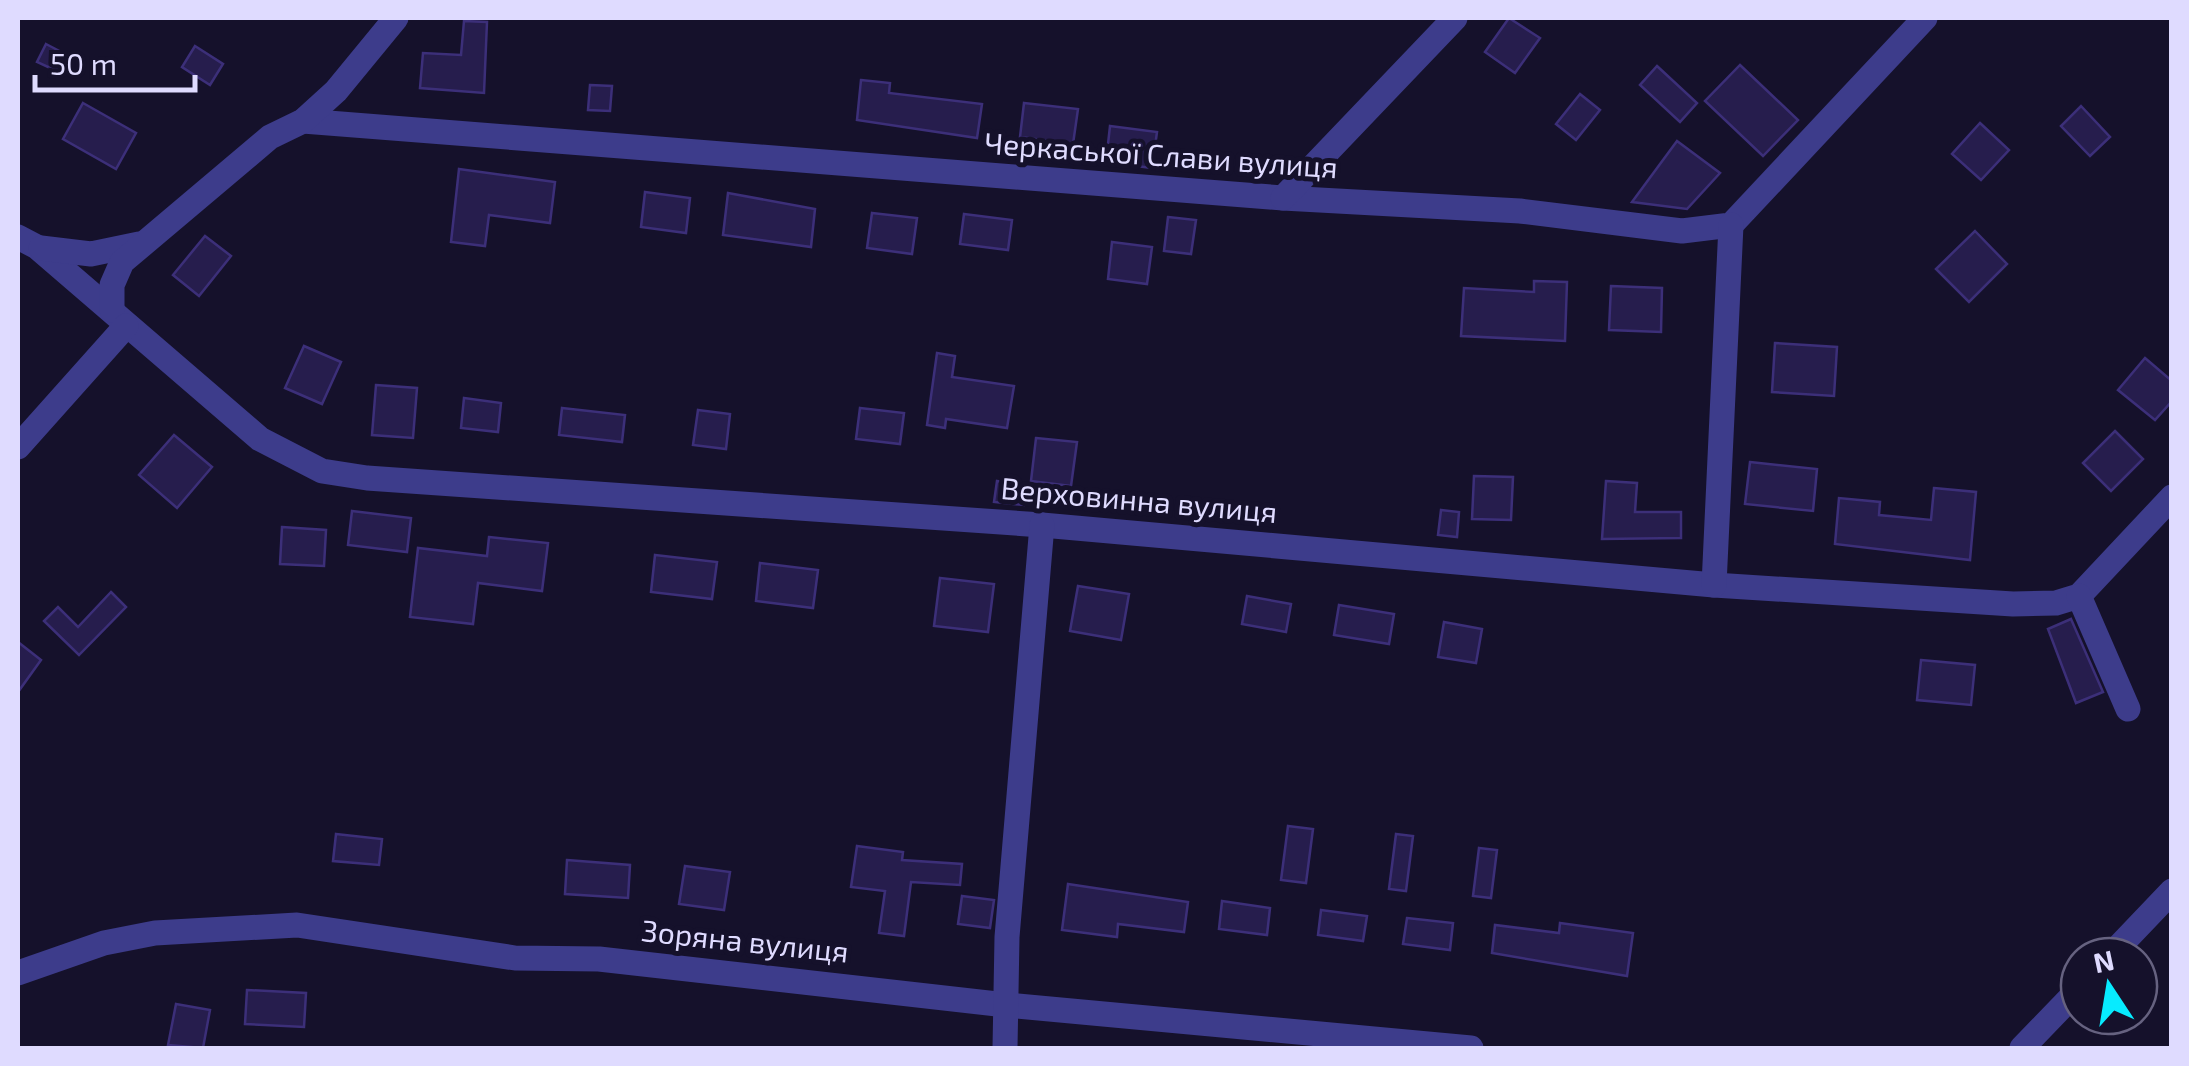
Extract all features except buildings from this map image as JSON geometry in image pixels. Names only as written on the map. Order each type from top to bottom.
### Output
[{"type":"street","points":[[18,447],[119,318],[116,273],[144,243],[270,137],[303,121],[336,91],[396,18]]},
{"type":"street","points":[[1283,198],[1456,18]]},
{"type":"street","points":[[1714,585],[1731,225],[1925,18]]},
{"type":"street","name":"Черкаської Слави вулиця","points":[[303,121],[1283,198],[1520,212],[1682,231],[1731,225]]},
{"type":"street","points":[[27,242],[91,254],[144,243]]},
{"type":"street","name":"Верховинна вулиця","points":[[27,242],[260,439],[322,471],[1042,525],[1714,585],[2013,604],[2056,603],[2080,596]]},
{"type":"street","points":[[2128,709],[2080,596],[2172,497]]},
{"type":"street","points":[[1005,1048],[1007,937],[1042,525]]},
{"type":"street","points":[[2129,936],[2172,891]]},
{"type":"street","name":"Зоряна вулиця","points":[[18,973],[104,943],[155,933],[297,925],[515,958],[599,959],[1006,1004],[1471,1048]]},
{"type":"street","points":[[2022,1048],[2059,1010]]}]
